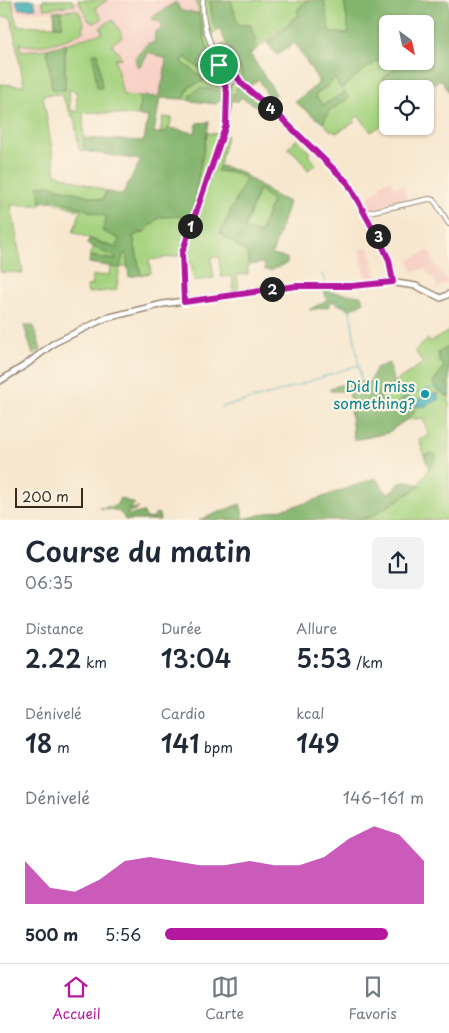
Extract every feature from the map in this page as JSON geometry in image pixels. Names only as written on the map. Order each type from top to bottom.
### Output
[{"type":"main road","points":[[0,380],[27,364],[50,346],[76,332],[118,314],[186,300],[261,290],[393,282],[418,287],[441,298],[449,294]]},
{"type":"street","points":[[203,0],[203,14],[207,35],[222,73],[222,80],[225,83],[228,100],[226,125]]},
{"type":"street","points":[[217,61],[226,70],[233,71],[242,84],[344,178],[365,213],[389,260],[393,282]]},
{"type":"street","points":[[222,73],[226,70]]},
{"type":"street","points":[[186,300],[182,253],[226,125],[232,83],[236,77]]},
{"type":"street","points":[[225,83],[242,84]]},
{"type":"street","points":[[365,213],[429,198],[434,200],[449,224]]},
{"type":"shaded area","points":[[12,0],[196,0],[198,13],[181,11],[156,20],[161,22],[162,26],[154,43],[148,43],[135,58],[137,66],[141,66],[149,52],[166,59],[164,77],[158,97],[123,95],[115,59],[122,58],[103,33],[50,48],[21,51],[17,26],[62,26],[61,11],[15,13]]},
{"type":"shaded area","points":[[391,180],[394,187],[405,184],[407,200],[396,202],[394,200],[381,207],[365,209],[363,204],[381,187],[381,183]]},
{"type":"shaded area","points":[[369,247],[378,281],[367,283],[359,249]]},
{"type":"shaded area","points":[[430,250],[434,264],[448,282],[436,290],[437,284],[424,268],[413,273],[409,260]]},
{"type":"green space","points":[[12,0],[17,26],[62,26],[61,11],[78,10],[84,23],[83,31],[79,34],[41,46],[20,43],[21,51],[47,49],[52,89],[65,90],[65,44],[103,33],[100,28],[112,19],[123,36],[112,44],[122,58],[115,59],[123,95],[140,96],[139,116],[83,113],[84,151],[79,150],[75,122],[61,94],[43,95],[56,174],[106,191],[103,200],[48,185],[39,186],[41,205],[11,205],[23,273],[0,272],[0,84],[24,86],[11,17],[0,17],[0,3]],"holes":[[[69,90],[76,91],[78,112],[70,110]]]},
{"type":"green space","points":[[42,0],[72,0],[75,5],[44,9]]},
{"type":"green space","points":[[78,0],[108,0],[95,8],[102,19],[94,23],[89,21]]},
{"type":"green space","points":[[196,0],[210,0],[210,8],[218,31],[211,34],[216,48],[225,44],[242,72],[241,79],[246,85],[245,89],[238,85],[238,93],[233,94],[233,101],[225,101],[223,93],[190,98],[191,101],[184,99],[189,87],[182,62],[185,57],[212,78],[218,69],[207,47]]},
{"type":"green space","points":[[210,0],[231,0],[238,26],[250,24],[258,48],[250,54],[276,94],[269,98],[259,79],[249,87],[241,79],[242,72],[220,31],[213,24]]},
{"type":"green space","points":[[231,0],[306,0],[297,11],[299,14],[258,48],[250,24],[238,26]]},
{"type":"green space","points":[[306,0],[324,0],[330,33],[349,33],[344,0],[449,0],[449,93],[441,79],[434,83],[434,80],[384,80],[383,78],[394,70],[434,70],[434,15],[379,15],[379,61],[362,71],[341,89],[335,79],[315,95],[323,105],[345,92],[349,98],[329,111],[323,123],[295,102],[318,84],[318,80],[295,43],[277,55],[267,43],[299,15],[297,11]]},
{"type":"green space","points":[[324,0],[344,0],[349,33],[329,33]]},
{"type":"green space","points":[[176,2],[181,11],[198,13],[207,47],[218,69],[212,78],[185,57],[182,62],[206,80],[189,87],[184,99],[160,98],[154,133],[164,133],[169,128],[195,133],[197,123],[209,122],[195,194],[197,194],[190,216],[160,217],[143,233],[140,232],[133,236],[141,275],[129,277],[126,254],[123,254],[120,268],[89,263],[90,256],[115,260],[117,258],[87,244],[89,239],[116,248],[119,239],[102,231],[107,217],[52,198],[52,201],[41,202],[38,186],[48,185],[103,200],[106,191],[122,195],[141,160],[84,151],[84,138],[144,141],[148,117],[139,116],[140,96],[158,97],[164,77],[166,59],[149,52],[141,66],[137,66],[135,58],[148,43],[154,43],[155,32],[161,29],[161,22],[153,20],[152,17]]},
{"type":"green space","points":[[54,11],[61,11],[62,26],[55,26]]},
{"type":"green space","points":[[65,44],[65,90],[52,89],[47,49]]},
{"type":"green space","points":[[93,53],[98,53],[102,88],[97,88]]},
{"type":"green space","points":[[379,61],[379,70],[394,70],[383,78],[384,80],[379,80],[379,127],[371,132],[359,116],[354,119],[355,122],[336,133],[333,130],[331,131],[323,123],[328,111],[348,98],[345,93],[323,105],[315,96],[335,79],[341,88],[362,71]]},
{"type":"green space","points":[[238,85],[275,113],[273,115],[240,97],[239,101],[233,101],[233,94],[238,93],[235,90]]},
{"type":"green space","points":[[200,88],[221,91],[223,98],[216,104],[191,101],[190,95]]},
{"type":"green space","points":[[163,117],[172,118],[168,131],[160,133]]},
{"type":"green space","points":[[207,133],[227,135],[218,171],[235,173],[246,179],[221,233],[248,254],[248,274],[237,275],[239,292],[234,293],[232,276],[221,277],[219,256],[211,258],[214,278],[194,281],[191,262],[184,262],[184,255],[149,260],[151,273],[141,275],[133,236],[143,233],[160,217],[197,194],[195,194]]},
{"type":"green space","points":[[297,139],[310,153],[308,155],[316,164],[308,170],[299,157],[288,148]]},
{"type":"green space","points":[[220,166],[239,171],[274,195],[289,202],[272,255],[287,258],[287,263],[272,270],[265,270],[264,263],[249,265],[248,254],[220,233],[246,179],[235,173],[217,171]],"holes":[[[259,189],[272,201],[260,234],[244,229]]]},
{"type":"green space","points":[[259,189],[272,201],[260,234],[244,230]]},
{"type":"green space","points":[[52,198],[107,217],[120,239],[116,248],[73,232],[81,211],[52,201]]},
{"type":"green space","points":[[94,247],[117,258],[116,260],[90,256]]},
{"type":"green space","points":[[123,253],[126,254],[128,266],[120,268],[116,290],[88,293],[87,286],[93,285],[91,276],[109,275],[111,264],[120,267]]},
{"type":"green space","points":[[328,289],[331,292],[361,296],[364,302],[350,310],[332,301],[328,307],[309,310],[327,300],[324,290]]},
{"type":"green space","points":[[24,326],[34,326],[41,350],[33,355]]},
{"type":"green space","points":[[449,331],[449,520],[359,520],[372,516],[420,486],[419,484],[429,469],[419,440],[429,436],[423,418],[406,420],[387,433],[354,440],[350,409],[355,382],[376,382],[383,390],[423,363],[415,351],[428,339],[430,342]]},
{"type":"green space","points":[[449,346],[449,397],[436,389],[433,383],[444,366],[439,360],[438,353]]},
{"type":"green space","points":[[389,363],[394,386],[380,394],[380,400],[396,405],[402,398],[410,398],[415,413],[387,433],[354,440],[349,391],[330,391],[330,388],[350,382],[352,386],[355,382],[370,382],[376,368]]},
{"type":"green space","points":[[433,453],[437,456],[429,469],[424,455]]},
{"type":"green space","points":[[376,478],[387,493],[395,490],[398,484],[409,481],[421,486],[372,516],[359,520],[199,520],[240,504],[244,519],[306,503]]},
{"type":"green space","points":[[120,498],[135,504],[128,509],[139,508],[127,513],[130,515],[143,512],[146,518],[153,519],[156,513],[159,514],[160,520],[125,520],[118,512],[99,508],[116,506]]},
{"type":"water","points":[[16,0],[34,0],[36,8],[19,9]]},
{"type":"water","points":[[437,393],[439,400],[425,406],[416,407],[415,401],[429,394]]},
{"type":"waterway","points":[[322,274],[326,284]]},
{"type":"waterway","points":[[327,289],[350,310],[361,379],[359,385],[390,408],[408,396],[429,389],[439,387],[449,393]]},
{"type":"waterway","points":[[221,407],[272,394],[358,365]]},
{"type":"place","name":"Did I miss something?","points":[[425,394]]},
{"type":"route","points":[[217,61],[226,70],[233,71],[242,84],[275,112],[348,183],[389,260],[393,282],[352,286],[296,286],[189,301],[187,304],[184,302],[186,299],[181,259],[183,246],[226,125],[228,100],[226,86],[222,80],[219,65],[217,61]]}]
